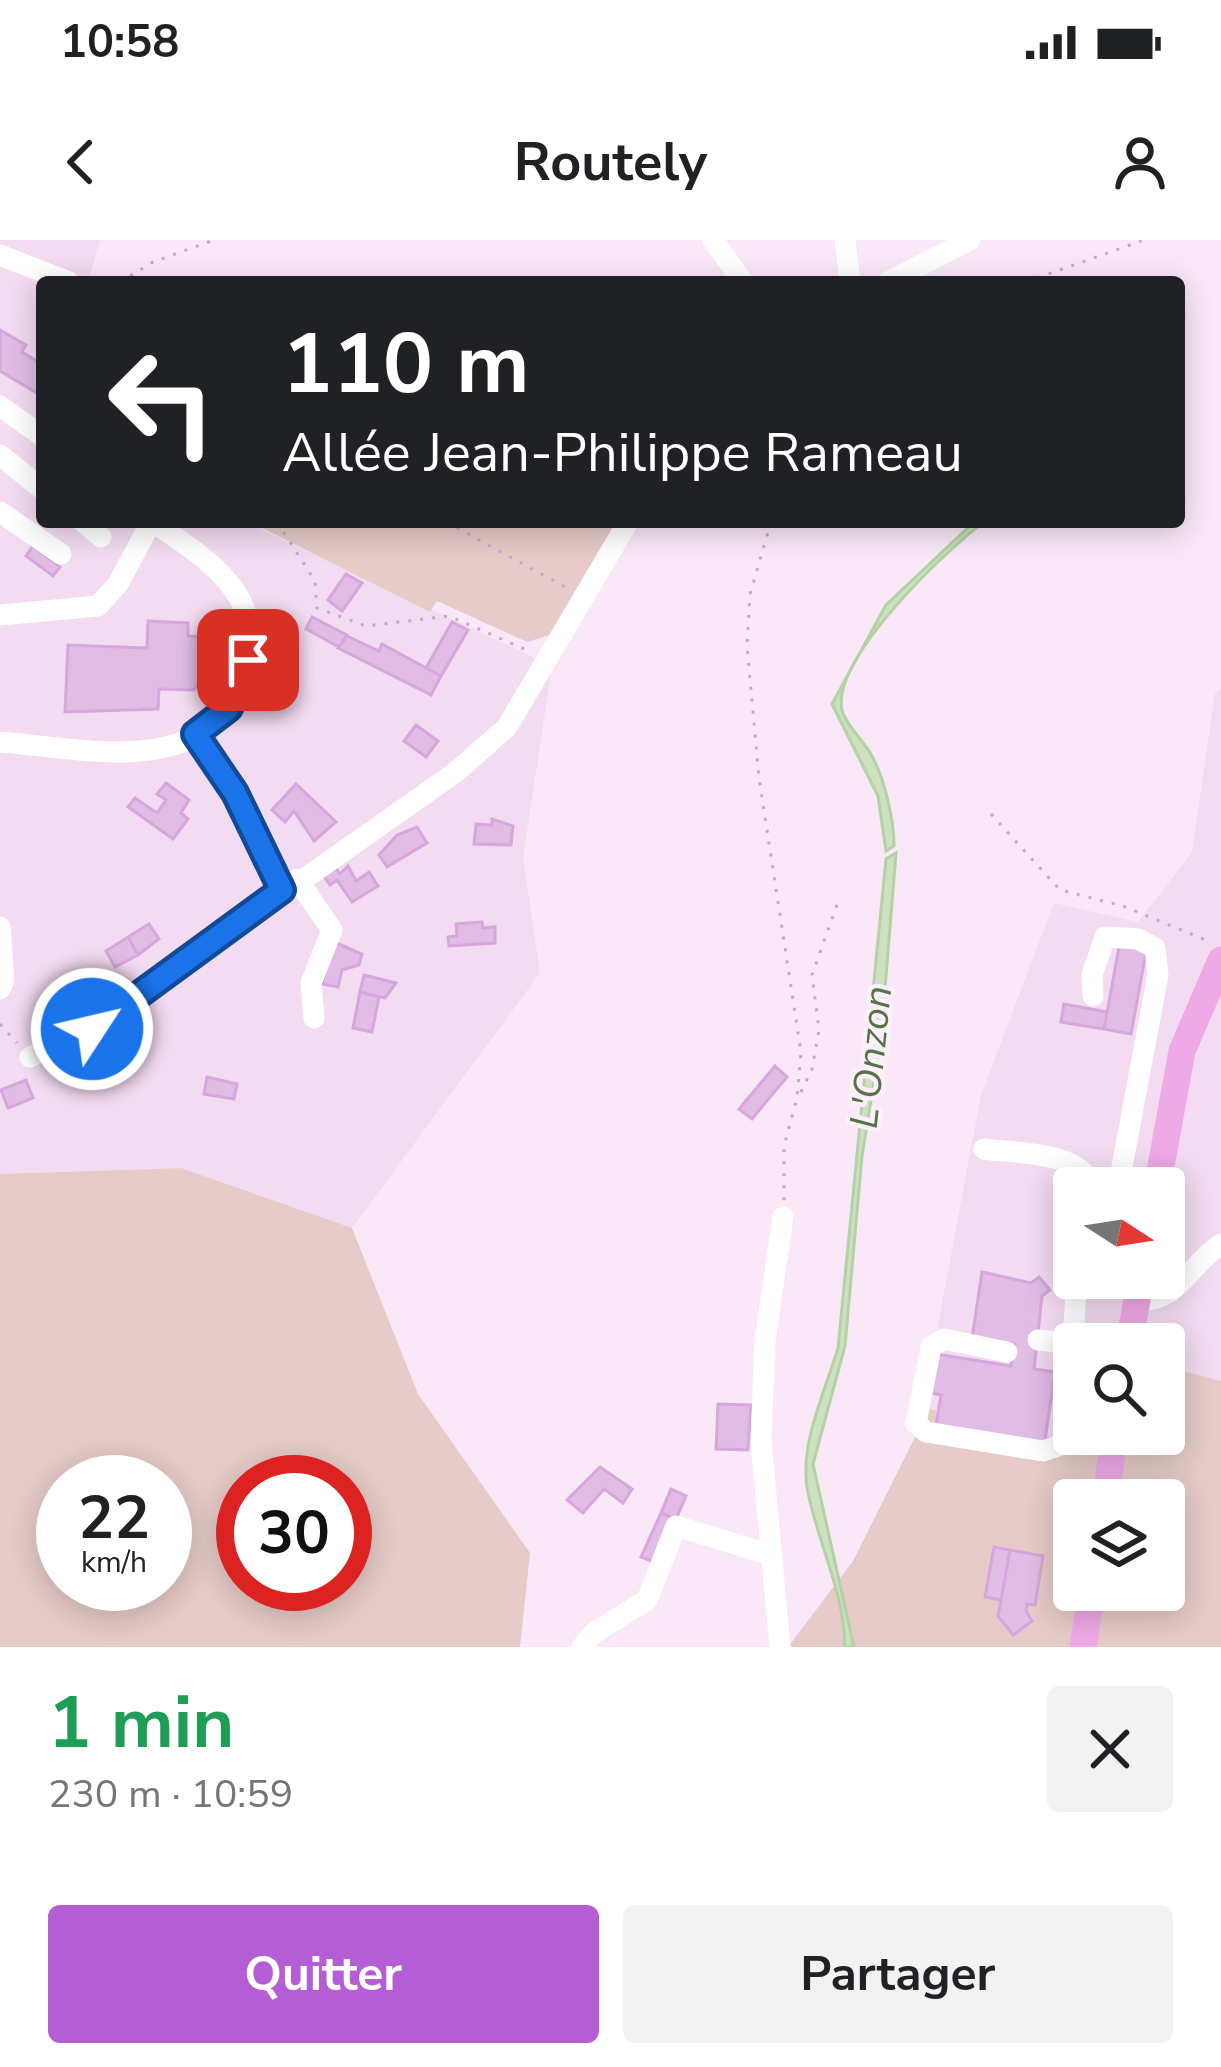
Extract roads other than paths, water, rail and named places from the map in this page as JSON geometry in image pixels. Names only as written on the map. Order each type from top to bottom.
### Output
[{"type":"main road","points":[[1160,1167],[1182,1051],[1221,960]]},
{"type":"main road","points":[[1083,1647],[1089,1611]]},
{"type":"street","points":[[713,240],[739,276]]},
{"type":"street","points":[[845,240],[849,276]]},
{"type":"street","points":[[900,276],[970,240]]},
{"type":"street","points":[[0,256],[53,276]]},
{"type":"street","points":[[0,406],[36,432]]},
{"type":"street","points":[[22,421],[1,448],[36,483]]},
{"type":"street","points":[[0,512],[61,554]]},
{"type":"street","points":[[90,528],[101,537]]},
{"type":"street","points":[[0,616],[98,606],[118,584],[149,528]]},
{"type":"street","points":[[0,742],[140,751],[195,734],[229,708],[248,660],[249,612],[214,563],[161,528]]},
{"type":"street","points":[[25,1052],[92,1029],[456,772],[507,727],[624,528]]},
{"type":"street","points":[[195,734],[290,885],[332,930],[311,983],[314,1018]]},
{"type":"street","points":[[0,927],[4,980],[0,988]]},
{"type":"street","points":[[1093,996],[1092,975],[1105,937],[1138,938],[1155,948],[1158,974],[1122,1167]]},
{"type":"street","points":[[984,1149],[1079,1167]]},
{"type":"street","points":[[780,1647],[761,1441],[765,1341],[783,1217]]},
{"type":"street","points":[[1185,1284],[1221,1244]]},
{"type":"street","points":[[1007,1352],[944,1339],[931,1347],[916,1423],[926,1432],[1053,1450]]},
{"type":"street","points":[[1038,1340],[1053,1342]]},
{"type":"street","points":[[582,1647],[594,1633],[647,1600],[676,1526],[771,1556]]},
{"type":"water","points":[[968,528],[977,528],[920,580],[856,661],[886,605]]},
{"type":"water","points":[[853,666],[843,689],[842,710],[872,756],[885,788],[894,846],[886,851],[878,796],[832,704]]},
{"type":"water","name":"L'Onzon","points":[[896,853],[881,1039],[862,1156],[845,1346],[813,1464],[854,1647],[845,1647],[836,1588],[808,1493],[807,1457],[814,1419],[838,1348],[886,859]]}]
